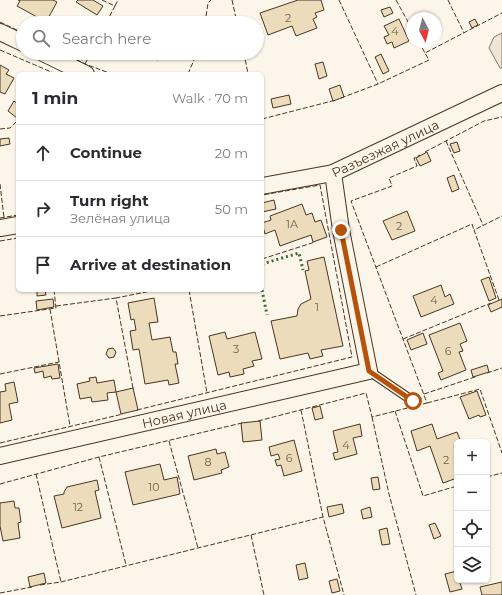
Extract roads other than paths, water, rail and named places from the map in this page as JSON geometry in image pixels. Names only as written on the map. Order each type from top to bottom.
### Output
[{"type":"street","points":[[0,32],[16,40]]},
{"type":"street","points":[[57,60],[82,72]]},
{"type":"street","name":"Разъезжая улица","points":[[264,186],[333,172],[502,93]]},
{"type":"street","points":[[333,172],[341,230],[369,371]]},
{"type":"street","points":[[0,228],[16,225]]},
{"type":"street","name":"Новая улица","points":[[0,456],[369,371]]},
{"type":"lane","points":[[369,371],[413,401]]}]
